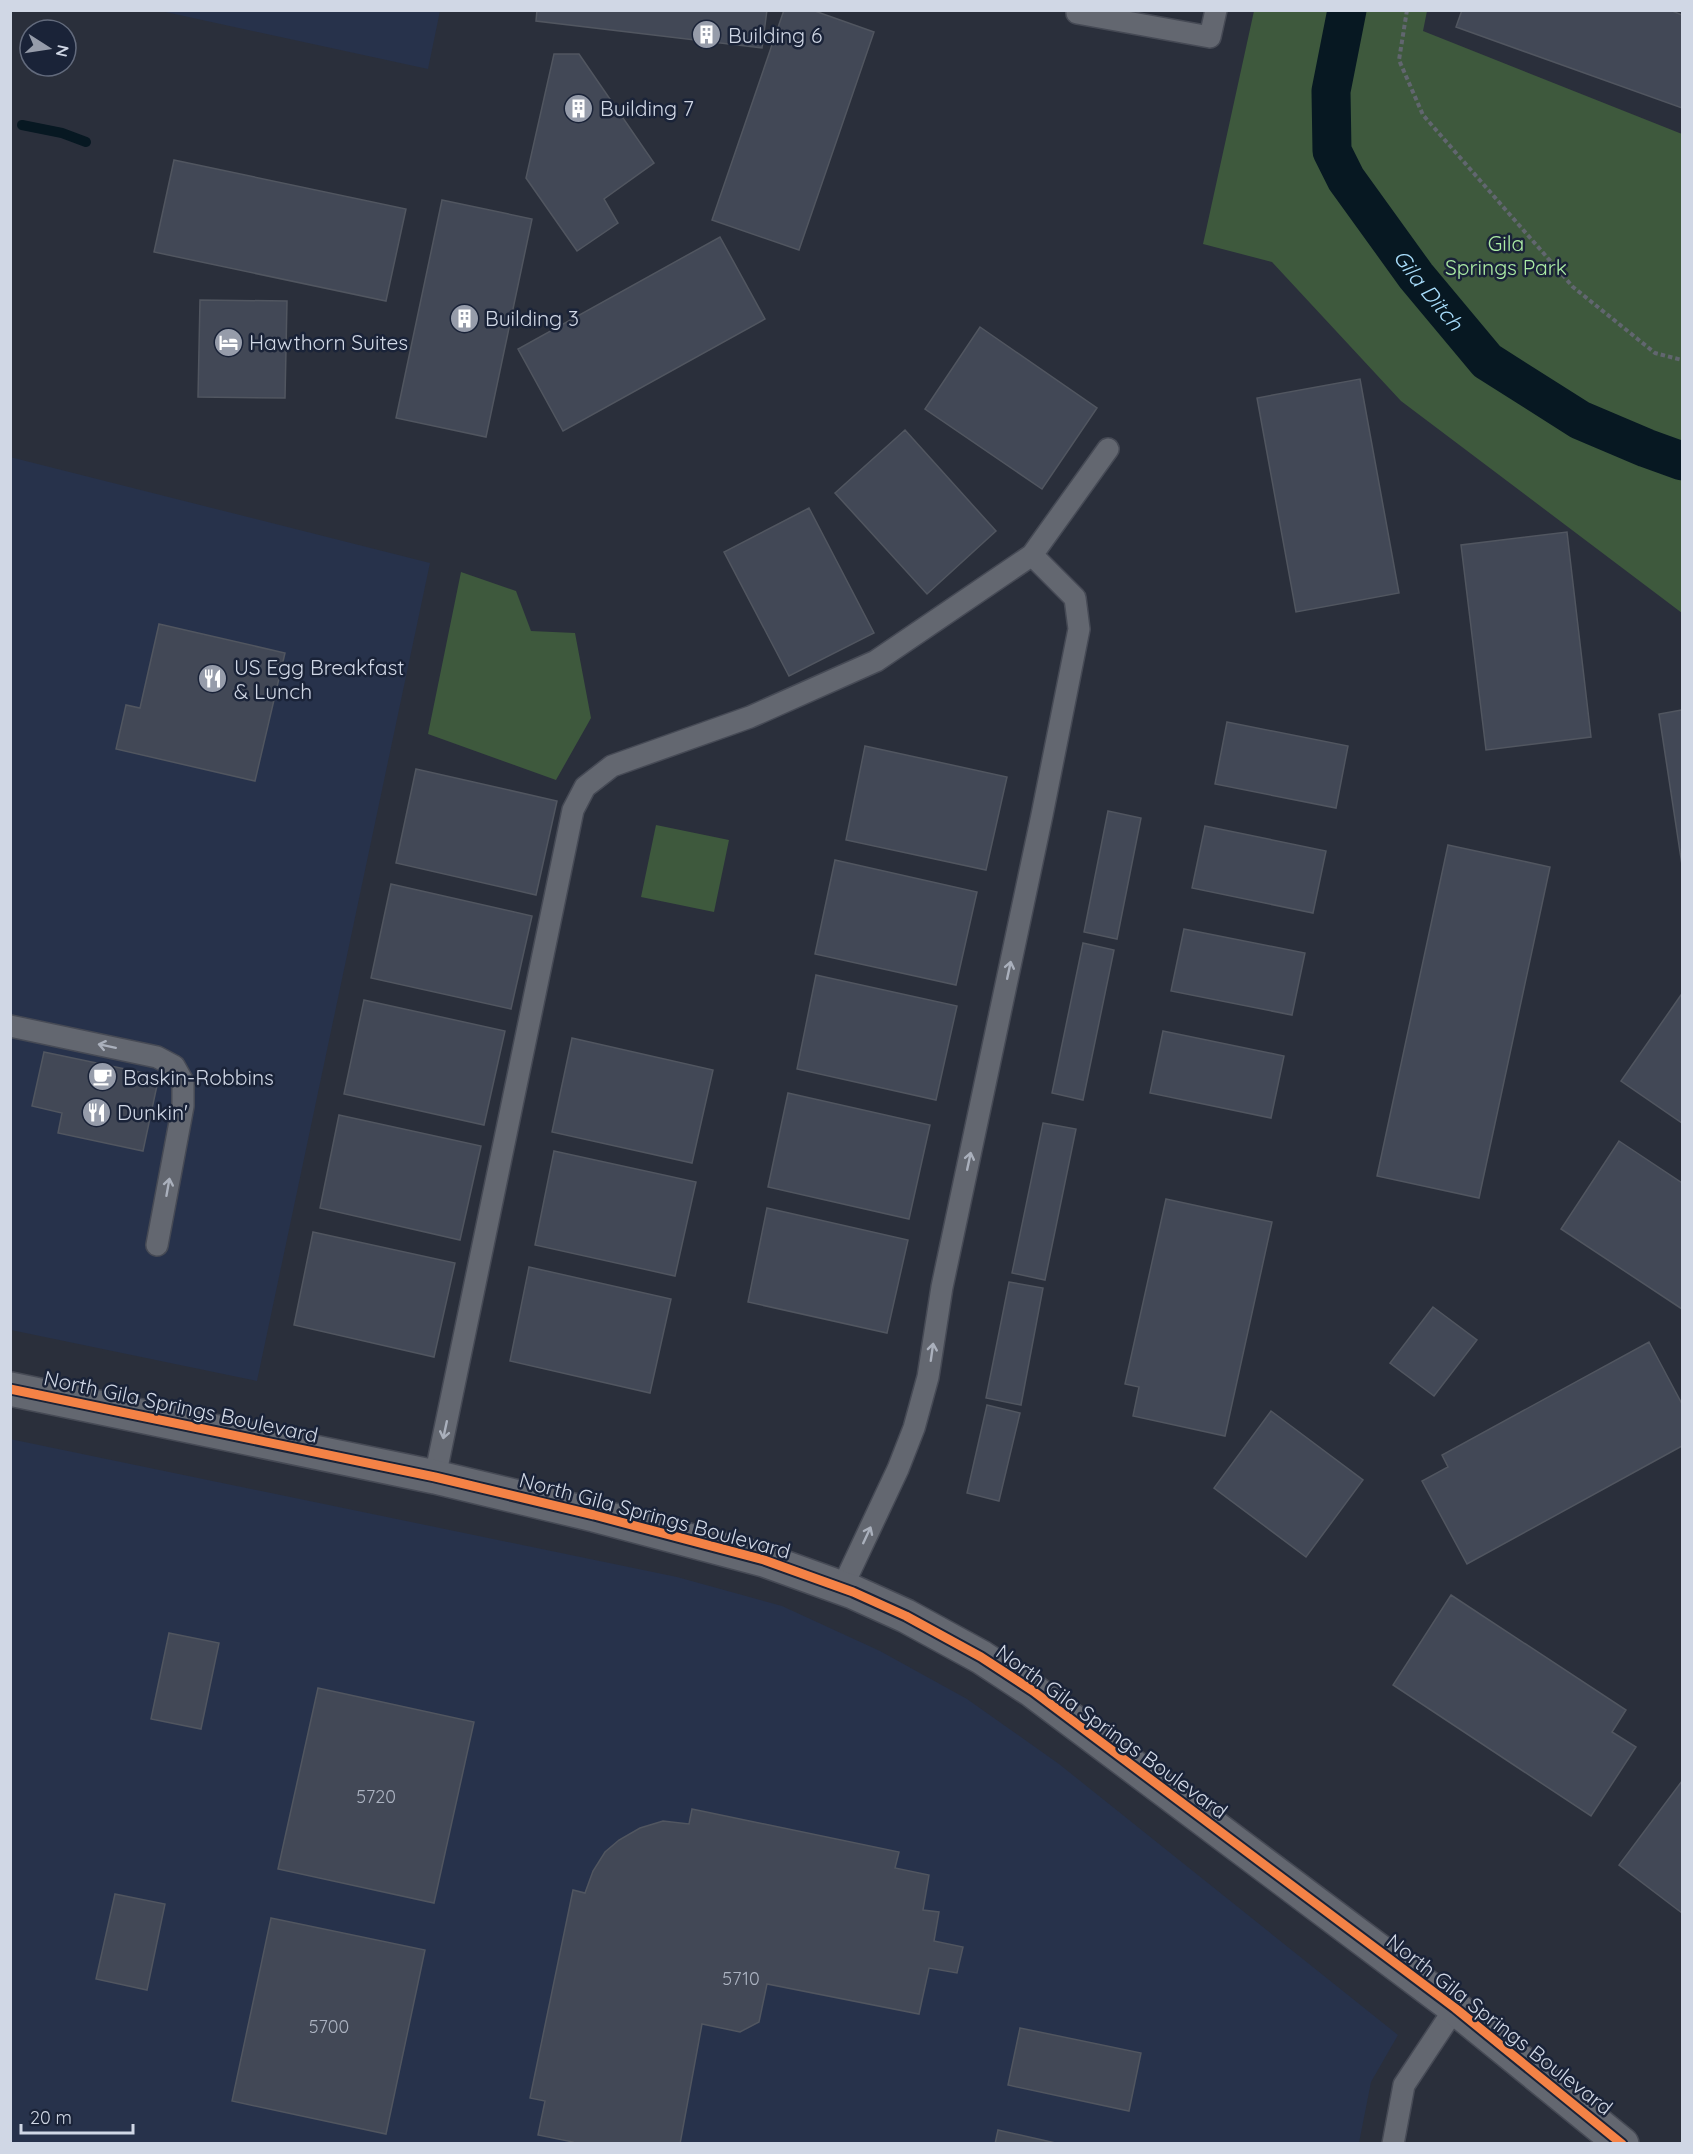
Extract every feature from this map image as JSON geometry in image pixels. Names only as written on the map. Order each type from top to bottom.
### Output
[{"type":"street","name":"North Gila Springs Boulevard","points":[[10,1389],[435,1477],[594,1515],[764,1560],[842,1588],[940,1634],[981,1657],[1033,1691],[1455,2008],[1622,2144]]},
{"type":"lane","points":[[1077,13],[1210,37],[1216,10]]},
{"type":"lane","points":[[435,1477],[573,810],[585,787],[612,766],[750,717],[876,661],[1032,555],[1108,449]]},
{"type":"lane","points":[[842,1588],[898,1469],[914,1428],[928,1377],[942,1287],[1079,629],[1076,598],[1032,555]]},
{"type":"lane","points":[[10,1026],[157,1057],[174,1066],[183,1082],[183,1106],[158,1245]]},
{"type":"lane","points":[[1393,2144],[1404,2085],[1455,2008]]},
{"type":"path","points":[[1407,10],[1399,60],[1423,115],[1573,287],[1655,352],[1683,360]]},
{"type":"shaded area","points":[[161,11],[440,11],[428,69]]},
{"type":"shaded area","points":[[10,457],[430,563],[257,1381],[11,1330]]},
{"type":"shaded area","points":[[10,1439],[677,1577],[782,1606],[880,1651],[967,1699],[1059,1764],[1398,2035],[1371,2082],[1359,2143],[11,2143]]},
{"type":"green space","name":"Gila Springs Park","points":[[1254,11],[1427,11],[1423,31],[1682,134],[1682,613],[1401,401],[1272,262],[1203,244]]},
{"type":"green space","points":[[461,572],[516,591],[531,631],[575,633],[591,718],[556,780],[428,734]]},
{"type":"green space","points":[[656,825],[729,840],[714,912],[641,897]]},
{"type":"building","name":"Building 6","points":[[537,10],[767,10],[762,48],[536,21]]},
{"type":"building","points":[[784,10],[812,10],[874,32],[799,250],[712,220]]},
{"type":"building","points":[[1462,10],[1670,10],[1682,15],[1682,108],[1456,27]]},
{"type":"building","name":"Building 7","points":[[554,54],[579,54],[654,163],[604,199],[618,223],[577,251],[526,178]]},
{"type":"building","points":[[174,160],[406,209],[386,301],[154,252]]},
{"type":"building","name":"Building 3","points":[[442,200],[532,219],[486,437],[396,418]]},
{"type":"building","points":[[720,237],[765,319],[563,431],[518,349]]},
{"type":"building","points":[[200,300],[287,301],[285,398],[198,397]]},
{"type":"building","points":[[980,327],[1097,408],[1042,489],[925,409]]},
{"type":"building","points":[[1360,379],[1399,593],[1296,612],[1257,398]]},
{"type":"building","points":[[905,430],[996,531],[927,594],[835,493]]},
{"type":"building","points":[[809,508],[874,633],[789,676],[724,552]]},
{"type":"building","points":[[1567,532],[1591,737],[1486,750],[1461,545]]},
{"type":"building","name":"US Egg Breakfast & Lunch","points":[[159,624],[285,653],[255,781],[116,749],[126,705],[140,708]]},
{"type":"building","points":[[1682,710],[1682,865],[1659,714]]},
{"type":"building","points":[[1227,722],[1348,746],[1336,808],[1215,784]]},
{"type":"building","points":[[865,746],[1007,777],[986,870],[846,840]]},
{"type":"building","points":[[416,769],[557,801],[536,895],[396,863]]},
{"type":"building","points":[[1108,811],[1141,818],[1117,939],[1084,932]]},
{"type":"building","points":[[1205,826],[1326,851],[1313,913],[1192,888]]},
{"type":"building","points":[[1448,845],[1550,867],[1479,1198],[1377,1176]]},
{"type":"building","points":[[835,860],[977,892],[956,985],[815,954]]},
{"type":"building","points":[[391,884],[532,916],[511,1009],[371,978]]},
{"type":"building","points":[[1184,929],[1305,953],[1292,1015],[1171,991]]},
{"type":"building","points":[[1083,943],[1114,950],[1083,1100],[1052,1093]]},
{"type":"building","points":[[816,975],[957,1006],[936,1100],[797,1069]]},
{"type":"building","points":[[1682,996],[1682,1123],[1621,1081]]},
{"type":"building","points":[[364,1000],[505,1031],[484,1125],[344,1094]]},
{"type":"building","points":[[1163,1031],[1284,1056],[1271,1118],[1150,1093]]},
{"type":"building","points":[[572,1038],[713,1070],[692,1163],[552,1132]]},
{"type":"building","points":[[44,1052],[159,1076],[143,1151],[58,1133],[62,1113],[32,1106]]},
{"type":"building","points":[[788,1093],[930,1125],[909,1219],[768,1187]]},
{"type":"building","points":[[339,1115],[481,1146],[460,1240],[320,1208]]},
{"type":"building","points":[[1043,1123],[1076,1129],[1045,1280],[1012,1273]]},
{"type":"building","points":[[1619,1141],[1682,1183],[1682,1309],[1561,1229]]},
{"type":"building","points":[[554,1151],[696,1182],[675,1276],[535,1245]]},
{"type":"building","points":[[1166,1199],[1272,1222],[1225,1436],[1133,1416],[1139,1387],[1125,1384]]},
{"type":"building","points":[[767,1208],[908,1240],[887,1333],[748,1302]]},
{"type":"building","points":[[313,1232],[455,1263],[434,1357],[294,1325]]},
{"type":"building","points":[[529,1267],[671,1299],[650,1393],[510,1361]]},
{"type":"building","points":[[1009,1282],[1043,1288],[1021,1405],[986,1398]]},
{"type":"building","points":[[1433,1307],[1477,1340],[1434,1396],[1390,1363]]},
{"type":"building","points":[[1649,1342],[1682,1404],[1682,1446],[1467,1564],[1422,1481],[1448,1467],[1442,1455]]},
{"type":"building","points":[[987,1405],[1020,1413],[999,1501],[967,1493]]},
{"type":"building","points":[[1271,1411],[1363,1480],[1306,1557],[1214,1488]]},
{"type":"building","points":[[1451,1595],[1626,1710],[1612,1732],[1636,1747],[1591,1816],[1393,1685]]},
{"type":"building","points":[[169,1633],[219,1643],[201,1729],[151,1719]]},
{"type":"building","points":[[318,1688],[474,1722],[434,1903],[278,1869]]},
{"type":"building","points":[[1682,1781],[1682,1913],[1619,1865]]},
{"type":"building","points":[[692,1809],[899,1852],[895,1868],[929,1875],[923,1910],[939,1912],[934,1941],[963,1947],[957,1973],[929,1968],[919,2014],[767,1984],[759,2022],[740,2032],[702,2024],[680,2144],[573,2144],[573,2142],[538,2135],[545,2101],[530,2098],[573,1890],[585,1893],[593,1871],[605,1852],[619,1840],[640,1828],[663,1821],[689,1824]]},
{"type":"building","points":[[115,1894],[165,1904],[147,1990],[96,1979]]},
{"type":"building","points":[[271,1918],[425,1950],[386,2134],[232,2101]]},
{"type":"building","points":[[1020,2028],[1141,2053],[1129,2111],[1008,2085]]},
{"type":"building","points":[[998,2130],[1060,2144],[995,2144]]},
{"type":"waterway","name":"Gila Ditch","points":[[1347,10],[1331,91],[1332,151],[1346,179],[1416,276],[1487,361],[1580,420],[1682,461]]},
{"type":"waterway","points":[[22,125],[62,133],[86,142]]},
{"type":"cycle path","points":[[10,1389],[435,1477],[594,1515],[764,1560],[853,1592],[906,1616],[981,1657],[1033,1691],[1455,2008],[1622,2144]]},
{"type":"place","name":"Building 6","points":[[707,35]]},
{"type":"place","name":"Building 7","points":[[579,108]]},
{"type":"place","name":"Building 3","points":[[464,318]]},
{"type":"place","name":"Hawthorn Suites","points":[[228,342]]},
{"type":"place","name":"US Egg Breakfast & Lunch","points":[[213,679]]},
{"type":"place","name":"Baskin-Robbins","points":[[102,1077]]},
{"type":"place","name":"Dunkin'","points":[[96,1112]]}]
